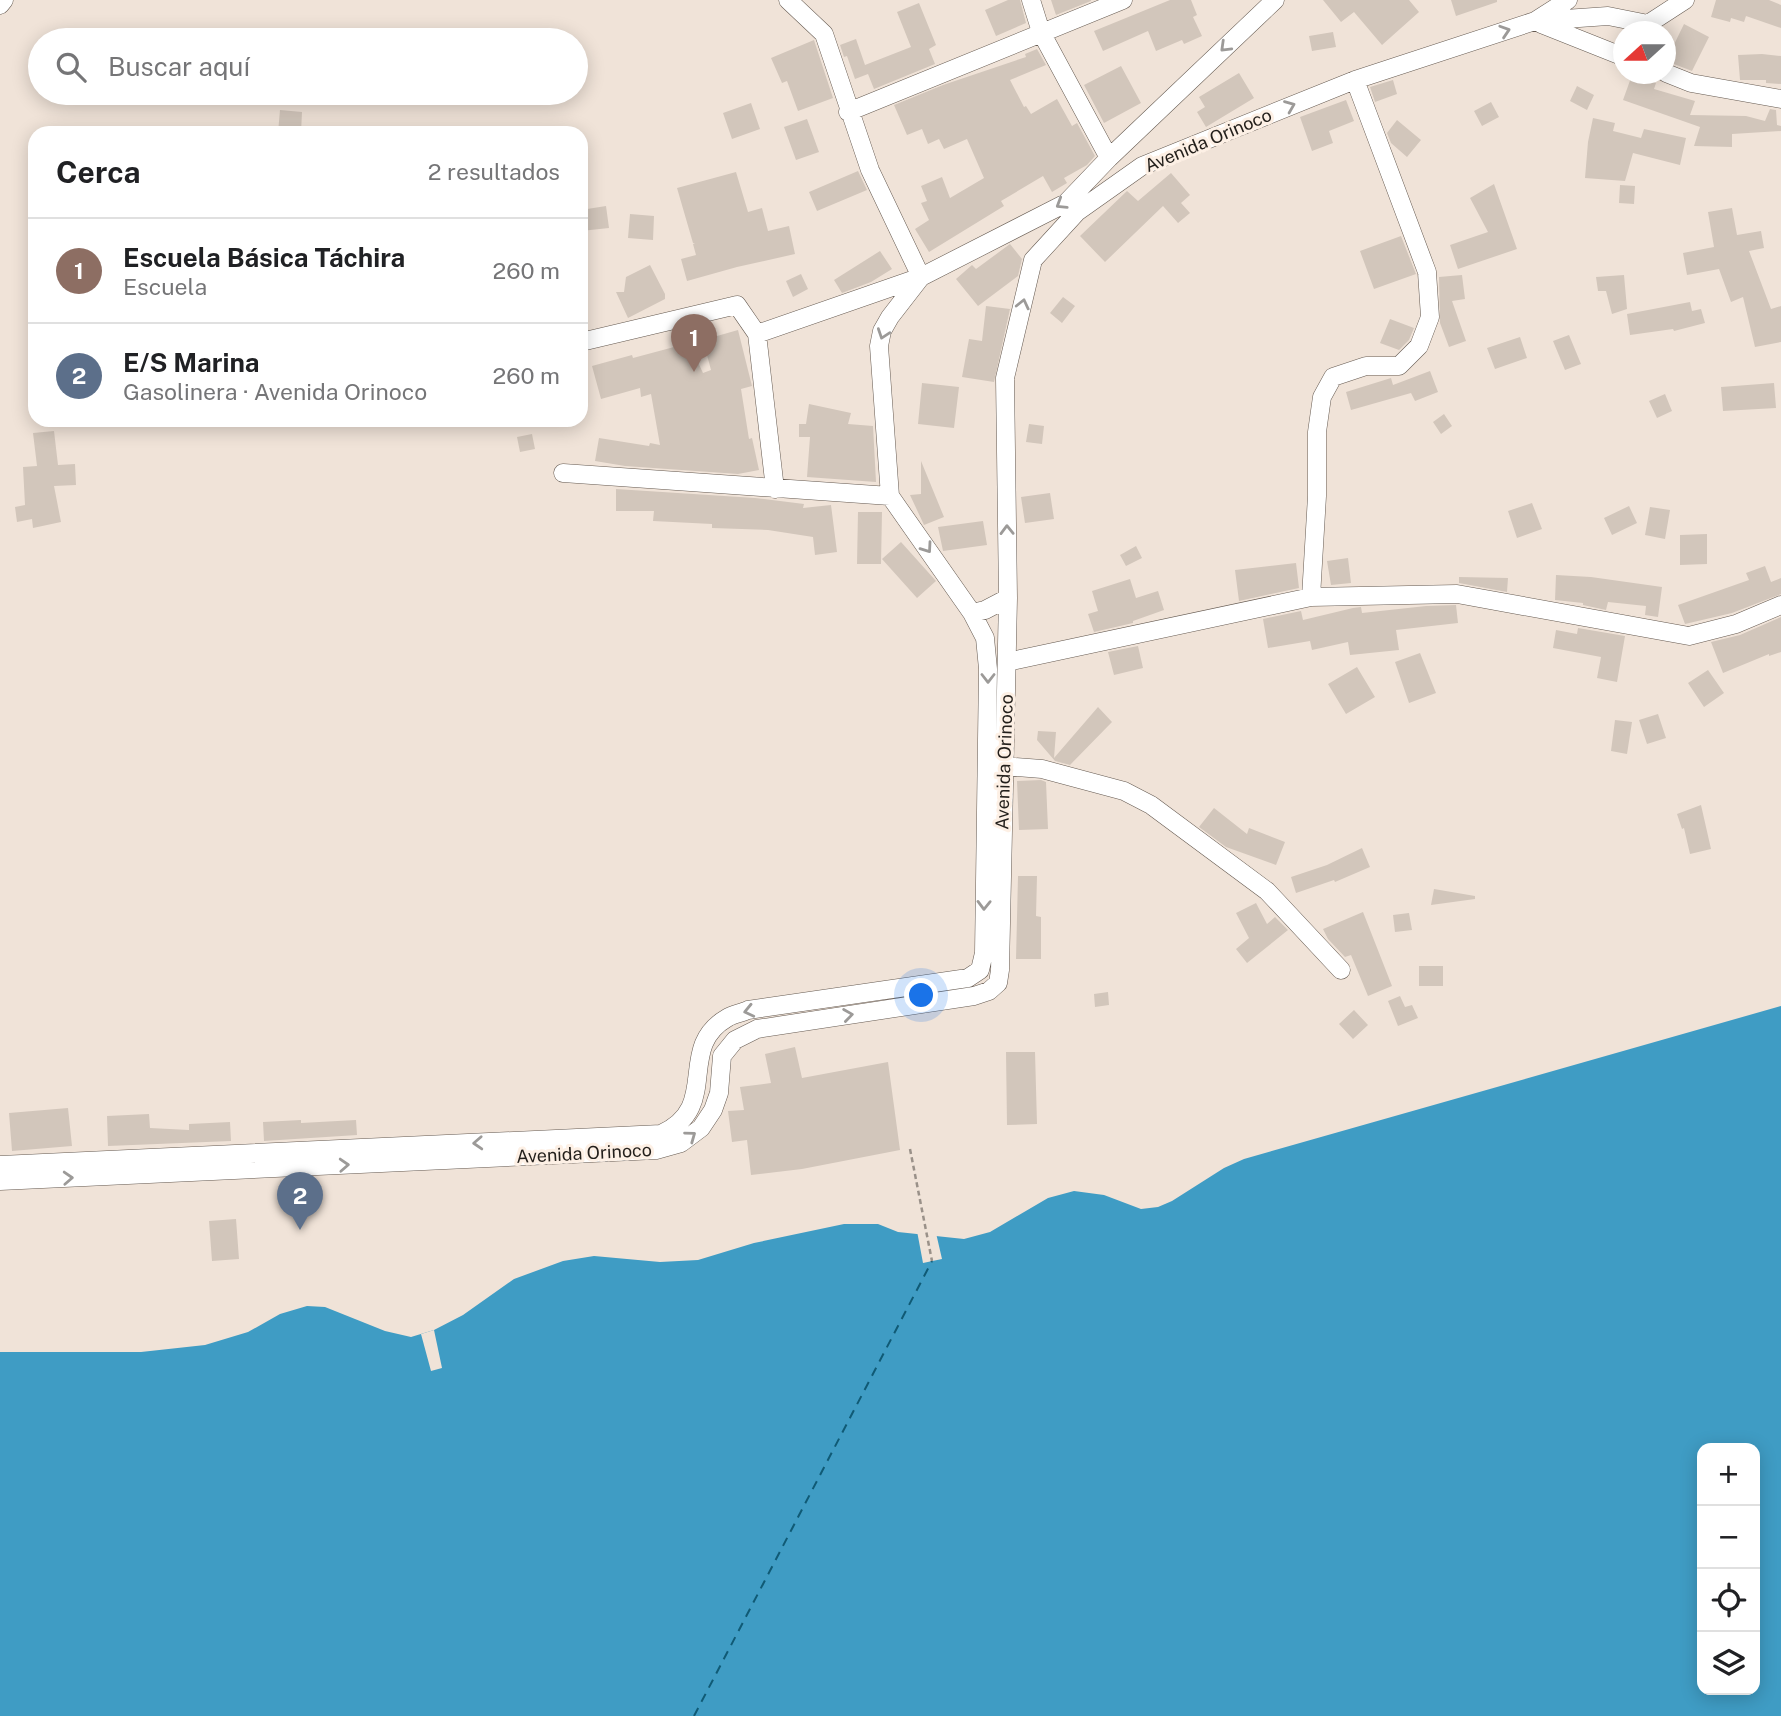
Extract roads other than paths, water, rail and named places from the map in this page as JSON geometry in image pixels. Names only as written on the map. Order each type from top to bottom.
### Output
[{"type":"street","points":[[0,5],[4,0]]},
{"type":"street","points":[[757,334],[920,276],[870,170],[848,112],[824,34],[788,0]]},
{"type":"street","points":[[1031,0],[1041,32],[1109,158]]},
{"type":"street","points":[[848,112],[1123,0]]},
{"type":"street","name":"Avenida Orinoco","points":[[0,1165],[661,1134],[676,1128],[686,1117],[697,1089],[698,1060],[703,1042],[727,1018],[748,1010],[968,978],[980,970],[984,953],[988,669],[985,638],[972,612],[890,496],[879,346],[882,331],[920,276],[1066,203],[1109,158],[1275,0]]},
{"type":"street","name":"Avenida Orinoco","points":[[0,1181],[656,1150],[681,1143],[701,1128],[713,1110],[719,1093],[722,1056],[735,1040],[757,1029],[974,996],[989,991],[998,983],[1007,662],[1005,378],[1033,260],[1077,212],[1142,166],[1355,80],[1535,22],[1568,0]]},
{"type":"street","points":[[1535,22],[1608,16],[1648,24],[1685,0]]},
{"type":"street","points":[[1535,22],[1613,53]]},
{"type":"street","points":[[1676,77],[1690,83],[1781,99]]},
{"type":"street","points":[[1311,597],[1317,496],[1317,432],[1322,397],[1333,377],[1366,366],[1399,366],[1419,346],[1430,317],[1427,272],[1355,80]]},
{"type":"street","points":[[588,340],[737,305],[757,334],[775,489]]},
{"type":"street","points":[[563,473],[890,496]]},
{"type":"street","points":[[1007,662],[1311,597],[1457,594],[1689,636],[1736,624],[1781,605]]},
{"type":"street","points":[[972,612],[985,610],[1008,598]]},
{"type":"street","points":[[1003,766],[1042,769],[1124,791],[1151,805],[1267,891],[1341,970]]},
{"type":"water","points":[[1781,1006],[1781,1716],[0,1716],[0,1352],[141,1352],[205,1345],[248,1332],[280,1314],[307,1306],[325,1307],[385,1331],[411,1337],[434,1330],[463,1315],[514,1279],[563,1261],[594,1256],[660,1262],[698,1260],[754,1243],[844,1224],[878,1224],[898,1232],[964,1239],[990,1232],[1048,1198],[1074,1191],[1104,1195],[1141,1209],[1158,1207],[1244,1159]]},
{"type":"place","name":"Escuela Básica Táchira","points":[[694,372]]},
{"type":"place","name":"E/S Marina","points":[[300,1230]]}]
